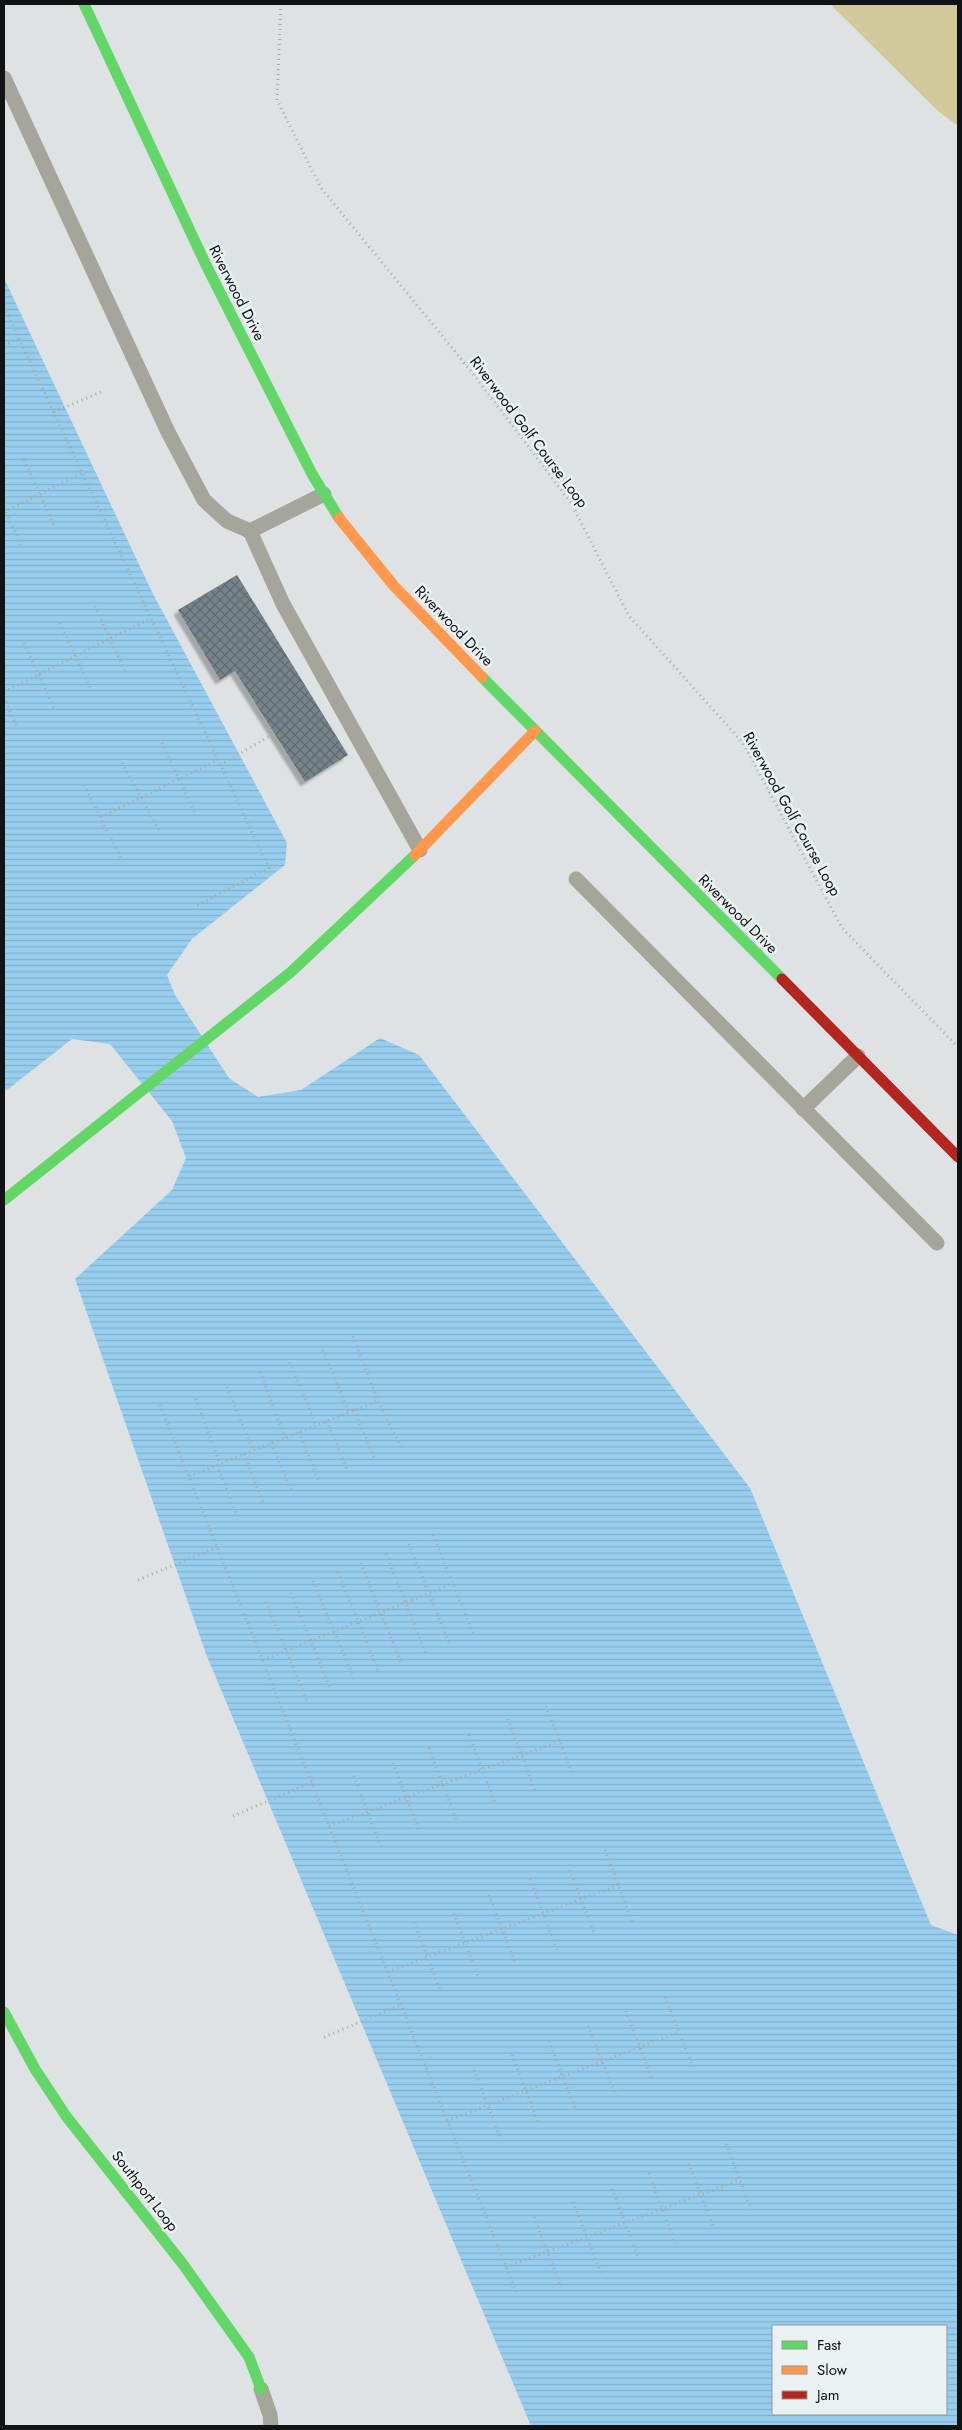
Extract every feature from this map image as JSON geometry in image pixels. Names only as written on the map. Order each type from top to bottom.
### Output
[{"type":"street","name":"Riverwood Drive","points":[[84,4],[206,265],[312,474],[343,525],[394,586],[535,731],[958,1157]]},
{"type":"street","points":[[4,1200],[292,972],[420,850],[535,731]]},
{"type":"street","name":"Southport Loop","points":[[4,2012],[35,2069],[66,2116],[182,2263],[249,2357],[261,2389]]},
{"type":"lane","points":[[4,78],[168,432],[204,500],[227,521],[250,531],[283,604],[420,850]]},
{"type":"lane","points":[[250,531],[324,494]]},
{"type":"lane","points":[[576,879],[937,1243]]},
{"type":"lane","points":[[804,1109],[858,1056]]},
{"type":"lane","points":[[261,2389],[270,2415],[271,2426]]},
{"type":"path","name":"Riverwood Golf Course Loop","points":[[281,4],[277,100],[322,188],[471,371],[571,502],[629,616],[743,743],[842,928],[958,1047]]},
{"type":"path","points":[[4,307],[269,868],[194,907]]},
{"type":"path","points":[[4,346],[18,338]]},
{"type":"path","points":[[54,412],[101,392]]},
{"type":"path","points":[[24,460],[55,528]]},
{"type":"path","points":[[21,545],[4,510],[82,473]]},
{"type":"path","points":[[95,606],[126,673]]},
{"type":"path","points":[[4,692],[111,640],[151,618]]},
{"type":"path","points":[[60,623],[92,691]]},
{"type":"path","points":[[24,643],[55,711]]},
{"type":"path","points":[[4,697],[17,727]]},
{"type":"path","points":[[220,765],[275,733]]},
{"type":"path","points":[[162,743],[195,813]]},
{"type":"path","points":[[101,817],[218,760]]},
{"type":"path","points":[[122,763],[158,830]]},
{"type":"path","points":[[84,785],[122,860]]},
{"type":"path","points":[[352,1336],[378,1401],[402,1449]]},
{"type":"path","points":[[323,1350],[349,1412]]},
{"type":"path","points":[[290,1362],[316,1425]]},
{"type":"path","points":[[260,1372],[285,1438]]},
{"type":"path","points":[[227,1387],[253,1450]]},
{"type":"path","points":[[196,1399],[237,1516]]},
{"type":"path","points":[[189,1476],[378,1401]]},
{"type":"path","points":[[160,1404],[517,2294]]},
{"type":"path","points":[[354,1410],[375,1460]]},
{"type":"path","points":[[327,1421],[348,1472]]},
{"type":"path","points":[[299,1432],[319,1482]]},
{"type":"path","points":[[271,1443],[293,1494]]},
{"type":"path","points":[[244,1454],[264,1505]]},
{"type":"path","points":[[432,1535],[474,1635]]},
{"type":"path","points":[[409,1544],[449,1643]]},
{"type":"path","points":[[138,1580],[218,1547]]},
{"type":"path","points":[[386,1554],[426,1654]]},
{"type":"path","points":[[361,1563],[401,1663]]},
{"type":"path","points":[[338,1572],[379,1673]]},
{"type":"path","points":[[313,1581],[355,1681]]},
{"type":"path","points":[[263,1660],[452,1584]]},
{"type":"path","points":[[291,1593],[309,1642],[332,1692]]},
{"type":"path","points":[[266,1602],[307,1701]]},
{"type":"path","points":[[546,1706],[573,1775]]},
{"type":"path","points":[[508,1719],[535,1790]]},
{"type":"path","points":[[469,1735],[496,1806]]},
{"type":"path","points":[[329,1826],[560,1741]]},
{"type":"path","points":[[430,1748],[456,1819]]},
{"type":"path","points":[[392,1763],[420,1833]]},
{"type":"path","points":[[354,1776],[380,1847]]},
{"type":"path","points":[[233,1816],[312,1782]]},
{"type":"path","points":[[605,1850],[632,1921]]},
{"type":"path","points":[[568,1865],[595,1935]]},
{"type":"path","points":[[530,1880],[557,1950]]},
{"type":"path","points":[[388,1972],[619,1885]]},
{"type":"path","points":[[489,1895],[516,1965]]},
{"type":"path","points":[[452,1909],[479,1979]]},
{"type":"path","points":[[414,1922],[441,1992]]},
{"type":"path","points":[[666,1997],[692,2067]]},
{"type":"path","points":[[324,2037],[401,2005]]},
{"type":"path","points":[[626,2011],[654,2081]]},
{"type":"path","points":[[588,2026],[616,2096]]},
{"type":"path","points":[[447,2120],[679,2032]]},
{"type":"path","points":[[549,2041],[576,2111]]},
{"type":"path","points":[[512,2055],[539,2125]]},
{"type":"path","points":[[474,2070],[501,2140]]},
{"type":"path","points":[[726,2144],[753,2214]]},
{"type":"path","points":[[687,2159],[714,2230]]},
{"type":"path","points":[[649,2173],[675,2244]]},
{"type":"path","points":[[506,2267],[740,2180]]},
{"type":"path","points":[[612,2189],[639,2259]]},
{"type":"path","points":[[574,2202],[600,2273]]},
{"type":"path","points":[[534,2217],[561,2287]]},
{"type":"shaded area","points":[[830,4],[958,4],[958,126],[938,111]]},
{"type":"water","points":[[4,278],[152,592],[287,843],[285,865],[192,939],[167,975],[175,995],[229,1078],[258,1097],[301,1090],[380,1038],[419,1055],[750,1488],[931,1925],[958,1935],[958,2426],[531,2426],[206,1654],[75,1279],[172,1190],[186,1158],[172,1121],[110,1044],[72,1039],[7,1090],[4,1089]]},
{"type":"building","points":[[237,575],[348,755],[305,782],[235,671],[220,680],[178,610]]},
{"type":"traffic: fast","points":[[84,4],[206,265],[312,474],[339,518]]},
{"type":"traffic: fast","points":[[482,677],[782,979]]},
{"type":"traffic: fast","points":[[4,1200],[291,972],[415,855]]},
{"type":"traffic: fast","points":[[4,2012],[35,2069],[66,2116],[182,2263],[249,2357],[261,2389]]},
{"type":"traffic: slow","points":[[339,518],[394,586],[482,677]]},
{"type":"traffic: slow","points":[[415,855],[535,731]]},
{"type":"traffic: jam","points":[[782,979],[958,1157]]}]
